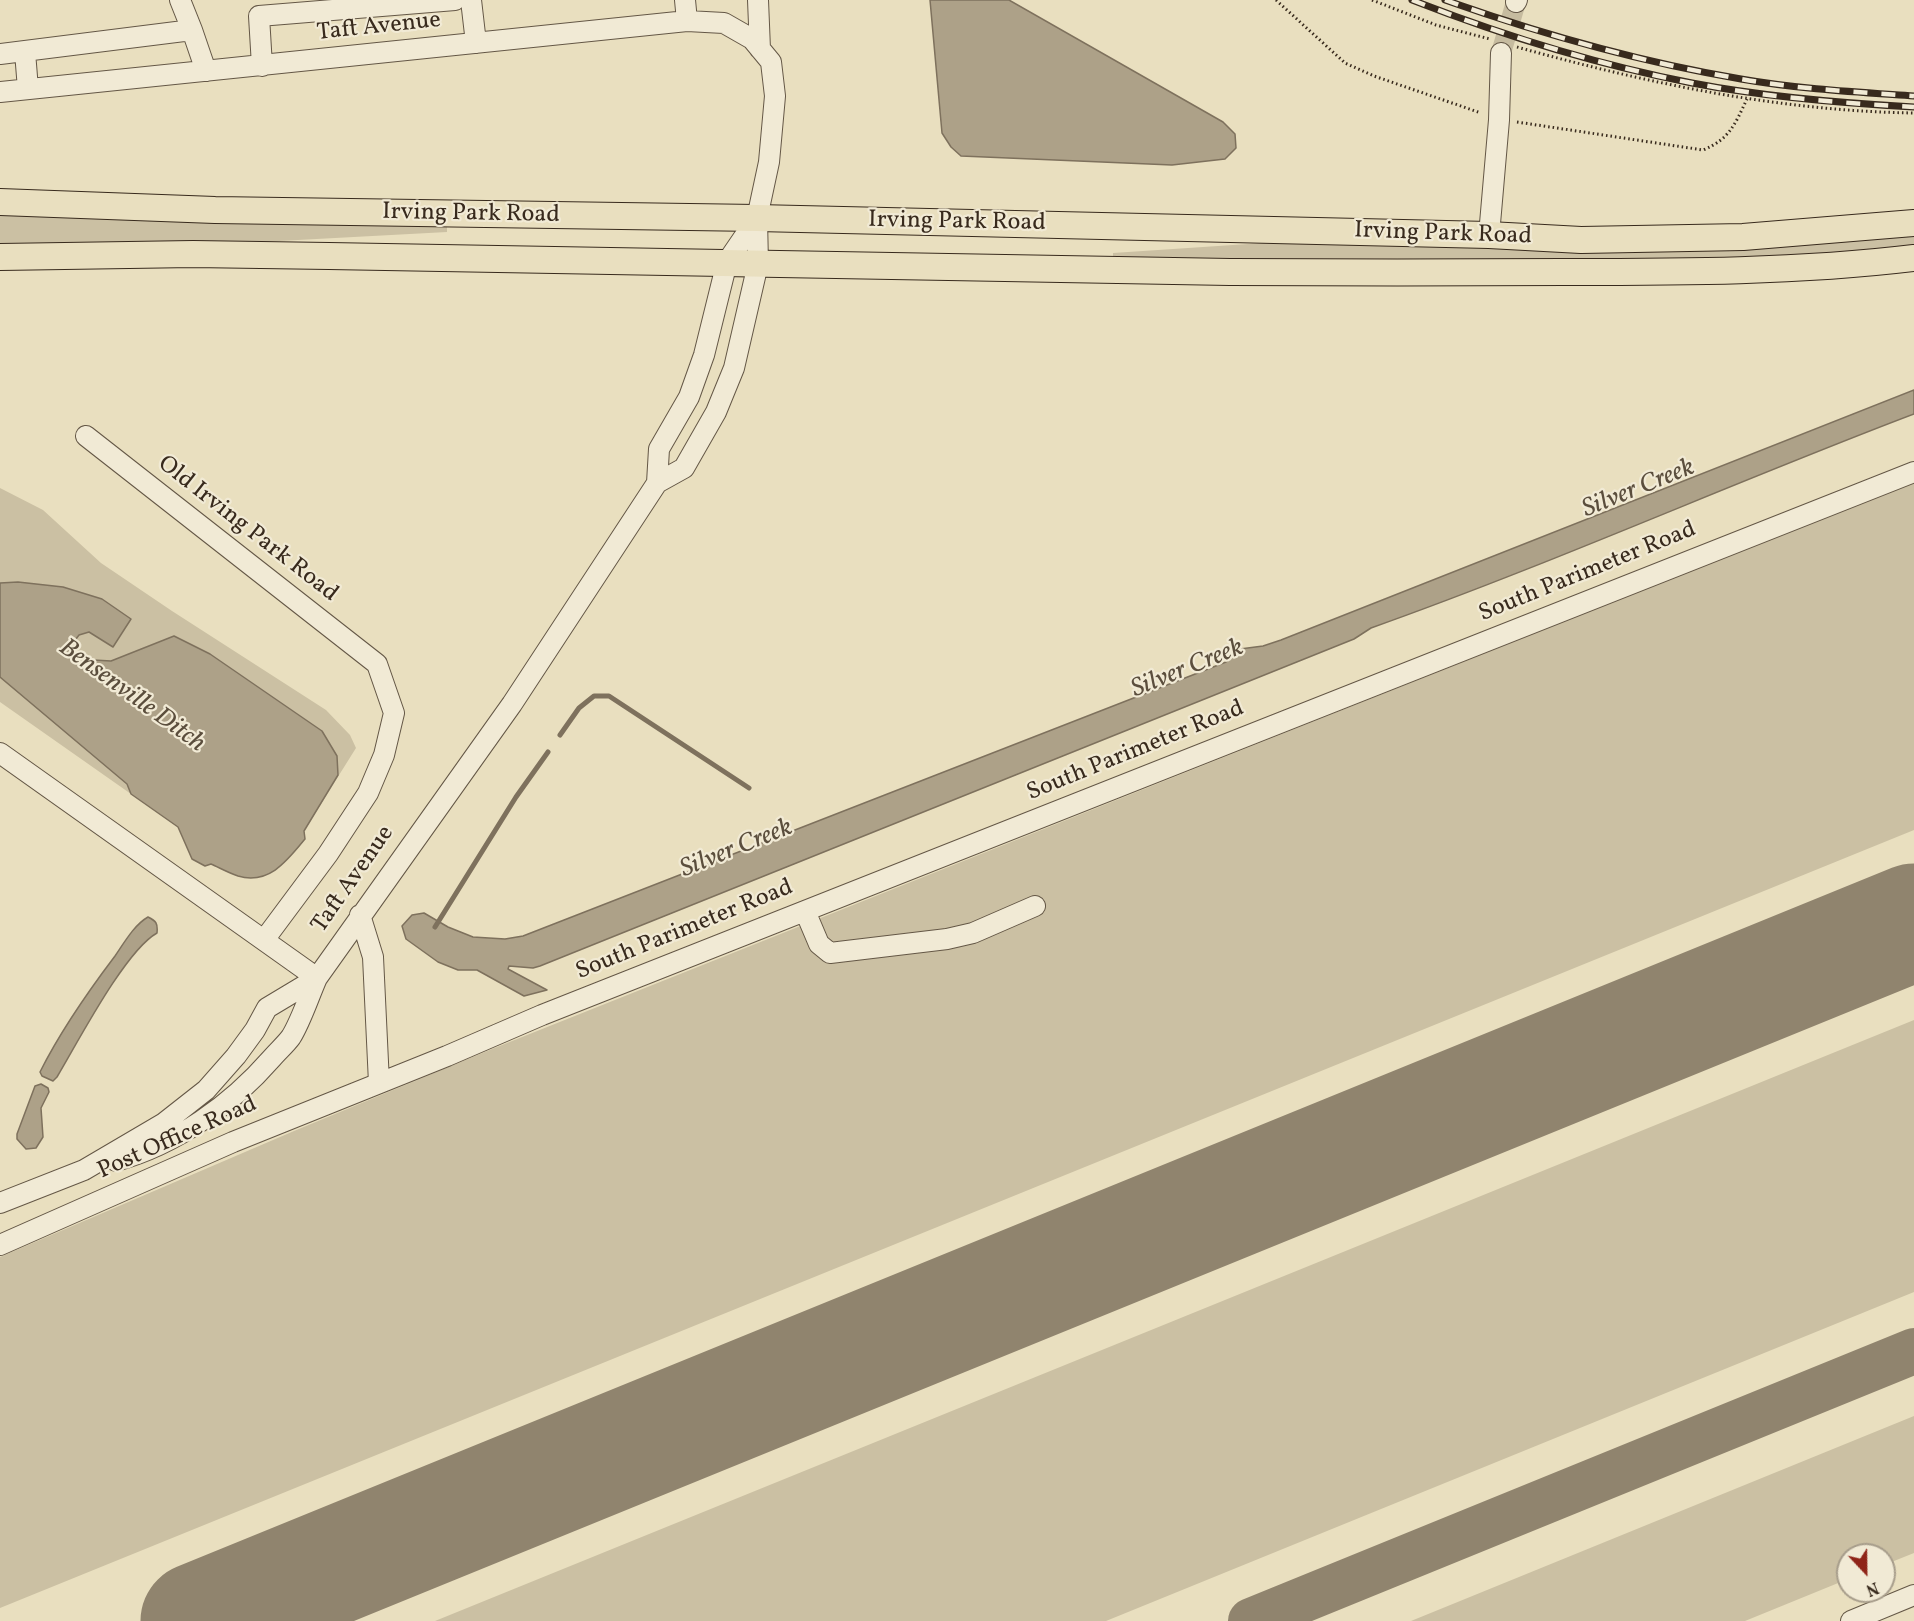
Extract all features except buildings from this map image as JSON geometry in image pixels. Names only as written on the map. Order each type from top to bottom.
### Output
[{"type":"main road","name":"Irving Park Road","points":[[0,202],[365,214],[757,218],[1489,235],[1581,240],[1743,237],[1914,223]]},
{"type":"main road","name":"Irving Park Road","points":[[0,257],[216,254],[1241,272],[1745,271],[1828,267],[1914,258]]},
{"type":"street","points":[[180,0],[206,71]]},
{"type":"street","points":[[262,66],[260,15],[455,0]]},
{"type":"street","points":[[471,0],[476,43]]},
{"type":"street","points":[[686,0],[687,21]]},
{"type":"street","points":[[758,0],[760,49]]},
{"type":"street","name":"Taft Avenue","points":[[0,92],[687,21],[724,23],[752,39],[771,62],[775,96],[770,162],[757,218],[758,264],[734,368],[716,412],[684,468],[657,483],[512,704],[316,978],[267,1008],[255,1030],[206,1090],[164,1124],[84,1170],[0,1203]]},
{"type":"street","points":[[0,54],[192,30]]},
{"type":"street","points":[[1489,235],[1503,47]]},
{"type":"street","points":[[25,52],[28,89]]},
{"type":"street","name":"Taft Avenue","points":[[657,483],[659,449],[689,398],[704,355],[727,262],[757,218]]},
{"type":"street","name":"Old Irving Park Road","points":[[86,436],[377,664],[394,713],[384,755],[368,793],[328,854],[264,940]]},
{"type":"street","name":"South Parimeter Road","points":[[379,1083],[542,1015],[1914,472]]},
{"type":"street","points":[[0,753],[316,978],[291,1036],[260,1072],[238,1092],[210,1115],[170,1140],[131,1157],[84,1170]]},
{"type":"street","points":[[805,911],[819,944],[830,952],[947,939],[973,933],[1035,906]]},
{"type":"street","points":[[360,915],[373,957],[379,1083]]},
{"type":"street","name":"Post Office Road","points":[[0,1245],[233,1142],[379,1083]]},
{"type":"street","points":[[1851,1621],[1914,1595]]},
{"type":"path","points":[[1276,0],[1345,63],[1374,76],[1499,120],[1703,150],[1719,144],[1732,129],[1747,99]]},
{"type":"path","points":[[1372,0],[1436,25],[1503,47],[1684,88],[1747,99],[1863,112],[1914,113]]},
{"type":"shaded area","points":[[0,215],[447,227],[447,232],[242,243],[0,245]]},
{"type":"shaded area","points":[[1914,236],[1914,245],[1793,258],[1481,262],[1113,257],[1113,253],[1293,241],[1762,247]]},
{"type":"shaded area","points":[[1914,482],[1914,830],[0,1608],[0,1257],[492,1049]]},
{"type":"shaded area","points":[[0,488],[43,510],[101,563],[326,710],[350,735],[356,748],[304,831],[305,839],[276,869],[259,877],[249,878],[235,875],[211,864],[205,866],[192,859],[178,827],[0,702]]},
{"type":"shaded area","points":[[1914,1020],[1914,1292],[1106,1621],[435,1621]]},
{"type":"shaded area","points":[[1914,1416],[1914,1553],[1896,1560],[1896,1543],[1836,1543],[1836,1584],[1745,1621],[1411,1621]]},
{"type":"water","points":[[930,0],[1009,0],[1223,122],[1235,134],[1236,148],[1225,159],[1172,165],[961,156],[951,147],[942,133]]},
{"type":"water","points":[[1914,390],[1914,414],[1507,577],[1371,628],[1354,639],[540,966],[533,968],[509,966],[508,969],[547,990],[524,996],[477,970],[458,970],[438,962],[406,939],[402,926],[412,915],[424,913],[448,927],[473,937],[505,939],[523,936],[1226,662],[1240,649],[1263,646],[1281,640]]},
{"type":"water","name":"Bensenville Ditch","points":[[18,582],[63,587],[102,599],[131,619],[113,647],[89,632],[79,635],[70,647],[76,659],[111,661],[174,636],[210,654],[322,731],[337,756],[338,775],[304,831],[305,839],[284,863],[268,874],[249,878],[235,875],[211,864],[205,866],[192,859],[178,827],[131,794],[127,784],[0,677],[0,583]]},
{"type":"water","points":[[148,917],[156,923],[157,933],[144,943],[117,977],[57,1077],[53,1081],[42,1076],[40,1072],[75,1012],[130,935]]},
{"type":"water","points":[[41,1084],[48,1088],[49,1092],[41,1108],[43,1137],[36,1148],[26,1149],[17,1139],[17,1134],[35,1086]]},
{"type":"waterway","points":[[560,735],[579,708],[594,696],[609,696],[749,788]]},
{"type":"waterway","points":[[435,927],[516,797],[548,752]]},
{"type":"taxiway","points":[[1251,1621],[1914,1351]]},
{"type":"taxiway","points":[[205,1621],[234,1607]]},
{"type":"runway","points":[[199,1621],[1914,922]]},
{"type":"tunnel","points":[[1501,53],[1516,2]]},
{"type":"railway","points":[[1412,0],[1550,48],[1657,76],[1775,96],[1914,107]]},
{"type":"railway","points":[[1445,0],[1591,46],[1703,72],[1827,90],[1914,96]]},
{"type":"water label","name":"Silver Creek","points":[[1639,490]]},
{"type":"water label","name":"Silver Creek","points":[[1188,670]]},
{"type":"water label","name":"Silver Creek","points":[[737,850]]}]
